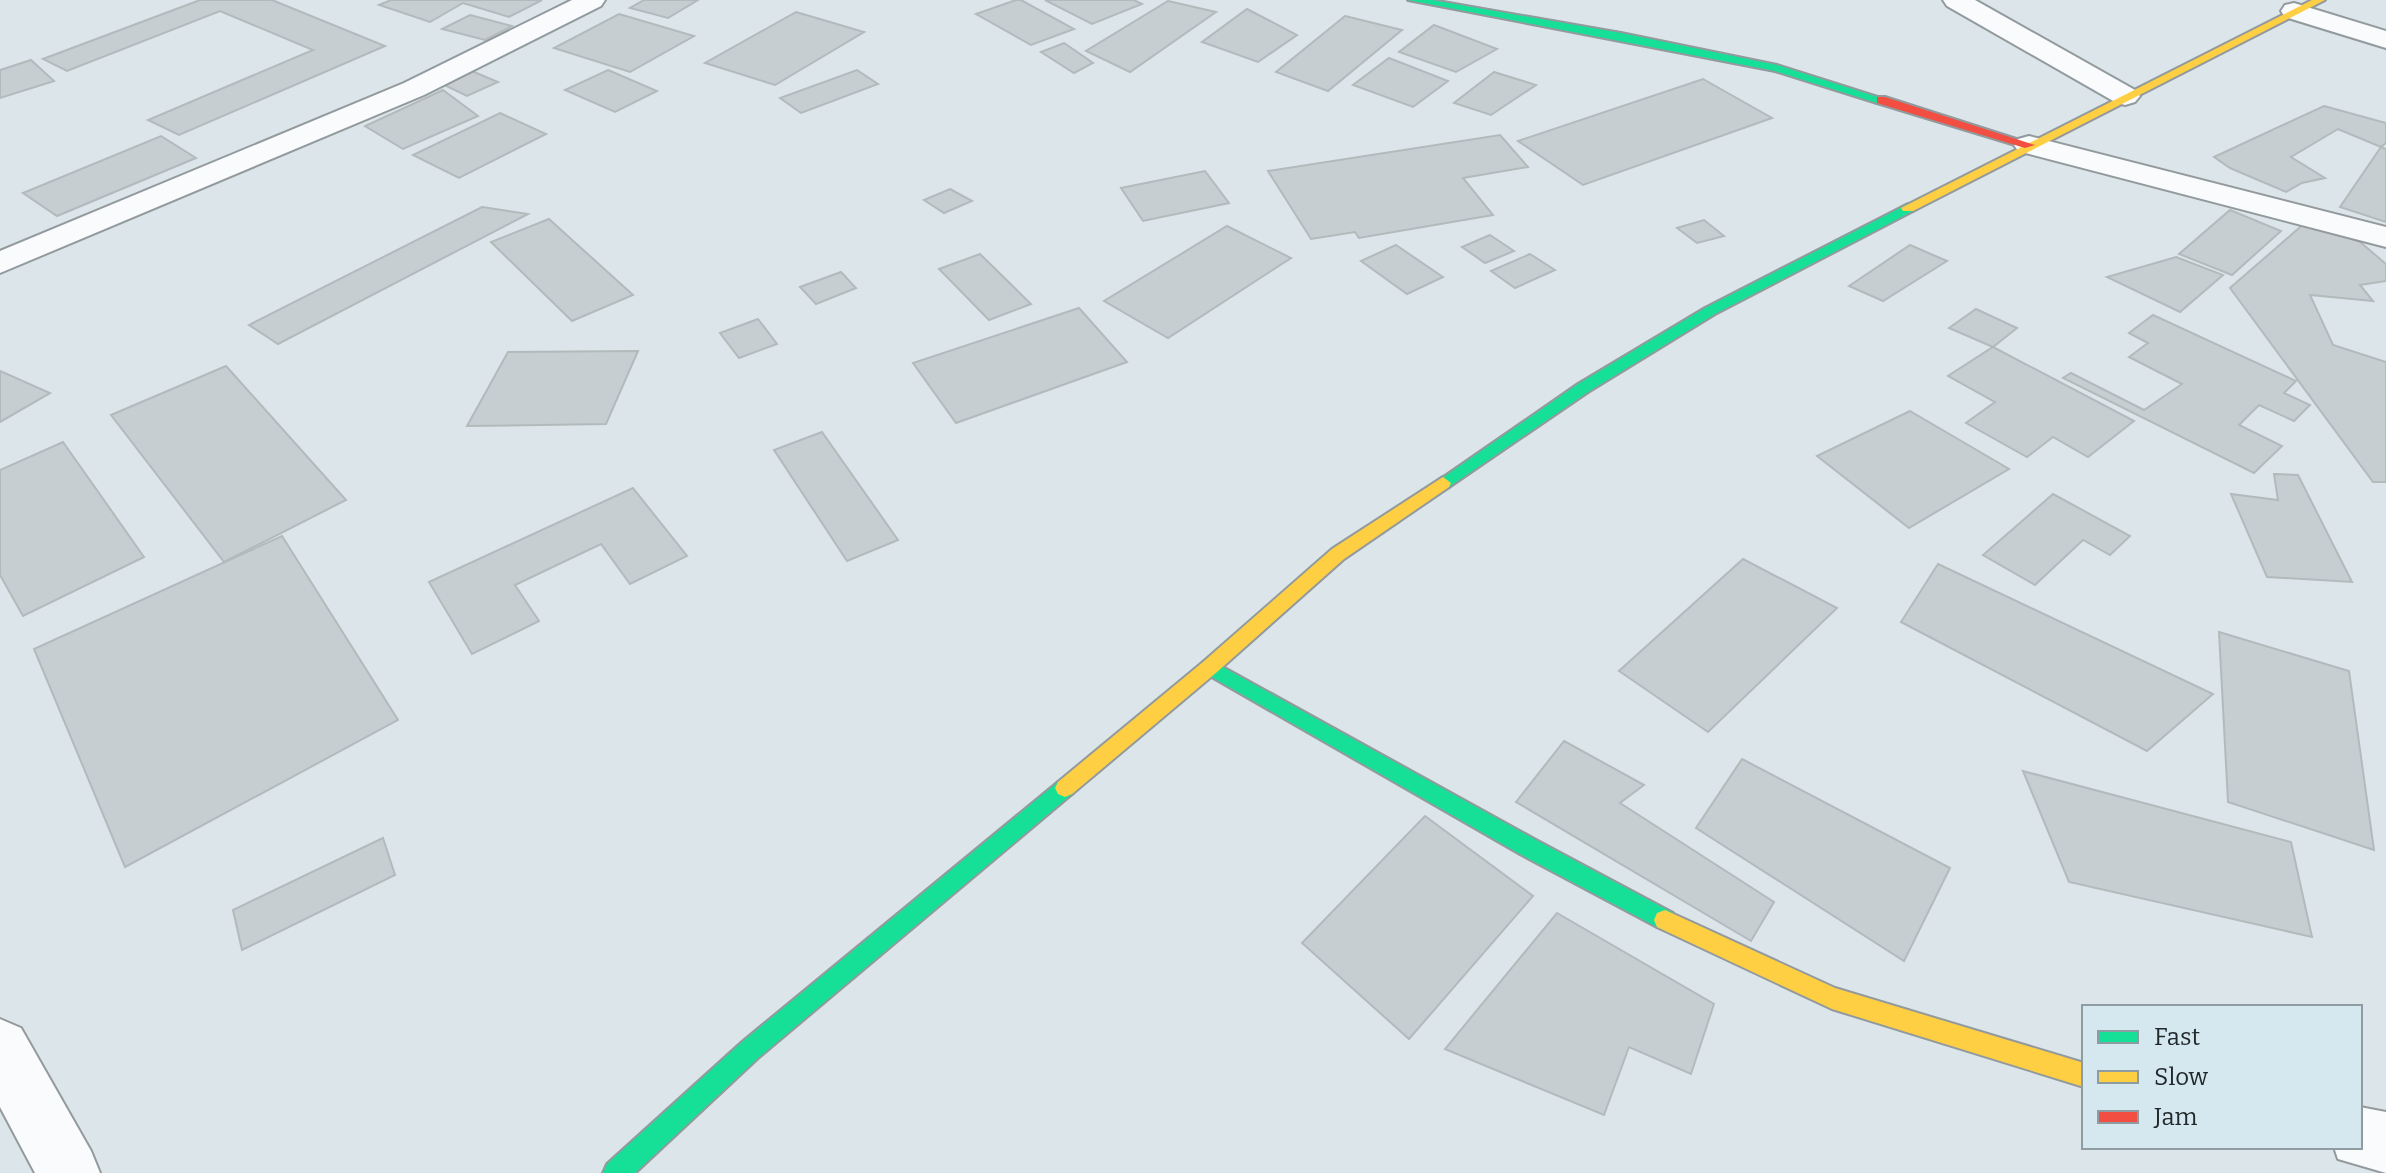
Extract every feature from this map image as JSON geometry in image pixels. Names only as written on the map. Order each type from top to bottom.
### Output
[{"type":"main road","points":[[1413,0],[1621,36],[1777,68],[2029,145]]},
{"type":"main road","points":[[616,1173],[750,1050],[1210,667],[1338,554],[1583,388],[1710,311],[2125,96],[2320,0]]},
{"type":"main road","points":[[1210,667],[1528,847],[1684,930],[1832,998],[2082,1074]]},
{"type":"street","points":[[0,263],[414,89],[592,0]]},
{"type":"street","points":[[1956,0],[2125,96]]},
{"type":"street","points":[[2294,11],[2386,40]]},
{"type":"street","points":[[2029,145],[2386,237]]},
{"type":"street","points":[[0,1048],[69,1173]]},
{"type":"street","points":[[2362,1137],[2386,1143]]},
{"type":"building","points":[[200,0],[272,0],[385,46],[179,135],[148,120],[313,50],[220,11],[67,71],[43,59]]},
{"type":"building","points":[[391,0],[542,0],[509,17],[463,3],[430,22],[379,5]]},
{"type":"building","points":[[644,0],[698,0],[668,18],[630,8]]},
{"type":"building","points":[[1016,0],[1074,29],[1031,45],[976,14]]},
{"type":"building","points":[[1045,0],[1134,0],[1142,4],[1092,24]]},
{"type":"building","points":[[1168,1],[1216,12],[1130,72],[1086,51]]},
{"type":"building","points":[[1247,9],[1297,35],[1258,62],[1202,42]]},
{"type":"building","points":[[796,12],[864,32],[775,85],[705,63]]},
{"type":"building","points":[[619,14],[694,36],[630,72],[554,48]]},
{"type":"building","points":[[470,15],[512,26],[485,40],[442,29]]},
{"type":"building","points":[[1345,16],[1402,30],[1328,91],[1276,72]]},
{"type":"building","points":[[1434,25],[1497,49],[1456,72],[1399,52]]},
{"type":"building","points":[[1064,43],[1093,63],[1074,73],[1041,52]]},
{"type":"building","points":[[1389,58],[1448,81],[1413,107],[1353,85]]},
{"type":"building","points":[[31,60],[54,81],[0,98],[0,70]]},
{"type":"building","points":[[467,69],[498,82],[467,96],[440,83]]},
{"type":"building","points":[[608,70],[657,91],[615,112],[565,90]]},
{"type":"building","points":[[857,70],[878,84],[801,113],[780,98]]},
{"type":"building","points":[[1494,72],[1536,85],[1491,115],[1454,103]]},
{"type":"building","points":[[1703,79],[1772,118],[1583,185],[1518,141]]},
{"type":"building","points":[[443,90],[478,116],[403,149],[365,126]]},
{"type":"building","points":[[2324,106],[2386,123],[2386,143],[2381,147],[2338,129],[2291,157],[2325,178],[2302,183],[2286,192],[2230,168],[2214,157]]},
{"type":"building","points":[[500,113],[546,134],[459,178],[413,155]]},
{"type":"building","points":[[1500,135],[1528,167],[1463,178],[1493,215],[1359,238],[1355,232],[1311,239],[1268,171]]},
{"type":"building","points":[[161,136],[196,158],[57,216],[23,193]]},
{"type":"building","points":[[2381,147],[2386,149],[2386,222],[2340,207]]},
{"type":"building","points":[[1205,171],[1229,203],[1143,221],[1121,188]]},
{"type":"building","points":[[950,189],[972,201],[944,213],[924,200]]},
{"type":"building","points":[[482,207],[528,214],[278,344],[249,325]]},
{"type":"building","points":[[2230,210],[2281,231],[2232,275],[2179,254]]},
{"type":"building","points":[[549,219],[633,295],[572,321],[491,242]]},
{"type":"building","points":[[1704,220],[1724,236],[1697,243],[1677,228]]},
{"type":"building","points":[[2306,222],[2360,242],[2386,264],[2386,281],[2360,285],[2373,301],[2310,295],[2333,345],[2386,362],[2386,482],[2373,482],[2230,288]]},
{"type":"building","points":[[1227,226],[1291,258],[1168,338],[1104,301]]},
{"type":"building","points":[[1490,235],[1514,251],[1485,263],[1462,247]]},
{"type":"building","points":[[1396,245],[1443,277],[1407,294],[1361,261]]},
{"type":"building","points":[[1910,245],[1947,261],[1883,301],[1849,286]]},
{"type":"building","points":[[980,254],[1031,304],[989,320],[939,269]]},
{"type":"building","points":[[1530,254],[1555,270],[1515,288],[1491,271]]},
{"type":"building","points":[[2176,257],[2223,275],[2180,312],[2107,277]]},
{"type":"building","points":[[841,272],[856,288],[816,304],[800,287]]},
{"type":"building","points":[[1079,308],[1127,362],[956,423],[913,363]]},
{"type":"building","points":[[1976,309],[2017,328],[1993,347],[1949,328]]},
{"type":"building","points":[[2153,315],[2296,381],[2284,393],[2310,405],[2294,421],[2259,405],[2239,425],[2282,446],[2254,473],[2063,378],[2071,373],[2144,410],[2182,384],[2129,357],[2148,343],[2129,333]]},
{"type":"building","points":[[758,319],[777,344],[739,358],[720,333]]},
{"type":"building","points":[[1993,347],[2134,421],[2088,457],[2053,437],[2027,457],[1966,423],[1995,402],[1948,376]]},
{"type":"building","points":[[638,351],[606,424],[467,426],[508,352]]},
{"type":"building","points":[[226,366],[346,500],[224,562],[111,415]]},
{"type":"building","points":[[0,371],[50,393],[0,422]]},
{"type":"building","points":[[1910,411],[2009,469],[1909,528],[1817,456]]},
{"type":"building","points":[[822,432],[898,540],[847,561],[774,450]]},
{"type":"building","points":[[63,442],[144,557],[23,616],[0,575],[0,470]]},
{"type":"building","points":[[2274,474],[2298,475],[2352,582],[2267,577],[2231,494],[2278,500]]},
{"type":"building","points":[[633,488],[687,556],[630,584],[601,544],[515,585],[539,621],[472,654],[429,582]]},
{"type":"building","points":[[2053,494],[2130,536],[2110,555],[2083,540],[2035,585],[1983,555]]},
{"type":"building","points":[[282,536],[398,720],[125,867],[34,649]]},
{"type":"building","points":[[1743,559],[1837,608],[1708,732],[1619,671]]},
{"type":"building","points":[[1938,564],[2213,694],[2147,751],[1901,622]]},
{"type":"building","points":[[2219,632],[2349,671],[2374,850],[2228,802]]},
{"type":"building","points":[[1564,741],[1644,785],[1620,803],[1774,902],[1751,941],[1516,802]]},
{"type":"building","points":[[1742,759],[1950,868],[1904,961],[1696,828]]},
{"type":"building","points":[[2023,771],[2291,842],[2312,937],[2069,882]]},
{"type":"building","points":[[1425,816],[1533,896],[1409,1039],[1302,943]]},
{"type":"building","points":[[383,838],[395,875],[242,950],[233,910]]},
{"type":"building","points":[[1557,913],[1714,1004],[1691,1074],[1629,1047],[1604,1115],[1445,1049]]},
{"type":"traffic: fast","points":[[1413,0],[1621,36],[1777,68],[1881,100]]},
{"type":"traffic: fast","points":[[1443,483],[1583,388],[1710,311],[1908,208]]},
{"type":"traffic: fast","points":[[1210,667],[1528,847],[1665,920]]},
{"type":"traffic: fast","points":[[616,1173],[750,1050],[1065,788]]},
{"type":"traffic: slow","points":[[1908,208],[2320,0]]},
{"type":"traffic: slow","points":[[1065,788],[1210,667],[1338,554],[1443,483]]},
{"type":"traffic: slow","points":[[1665,920],[1832,998],[2082,1074]]},
{"type":"traffic: jam","points":[[1881,100],[2029,145]]}]
